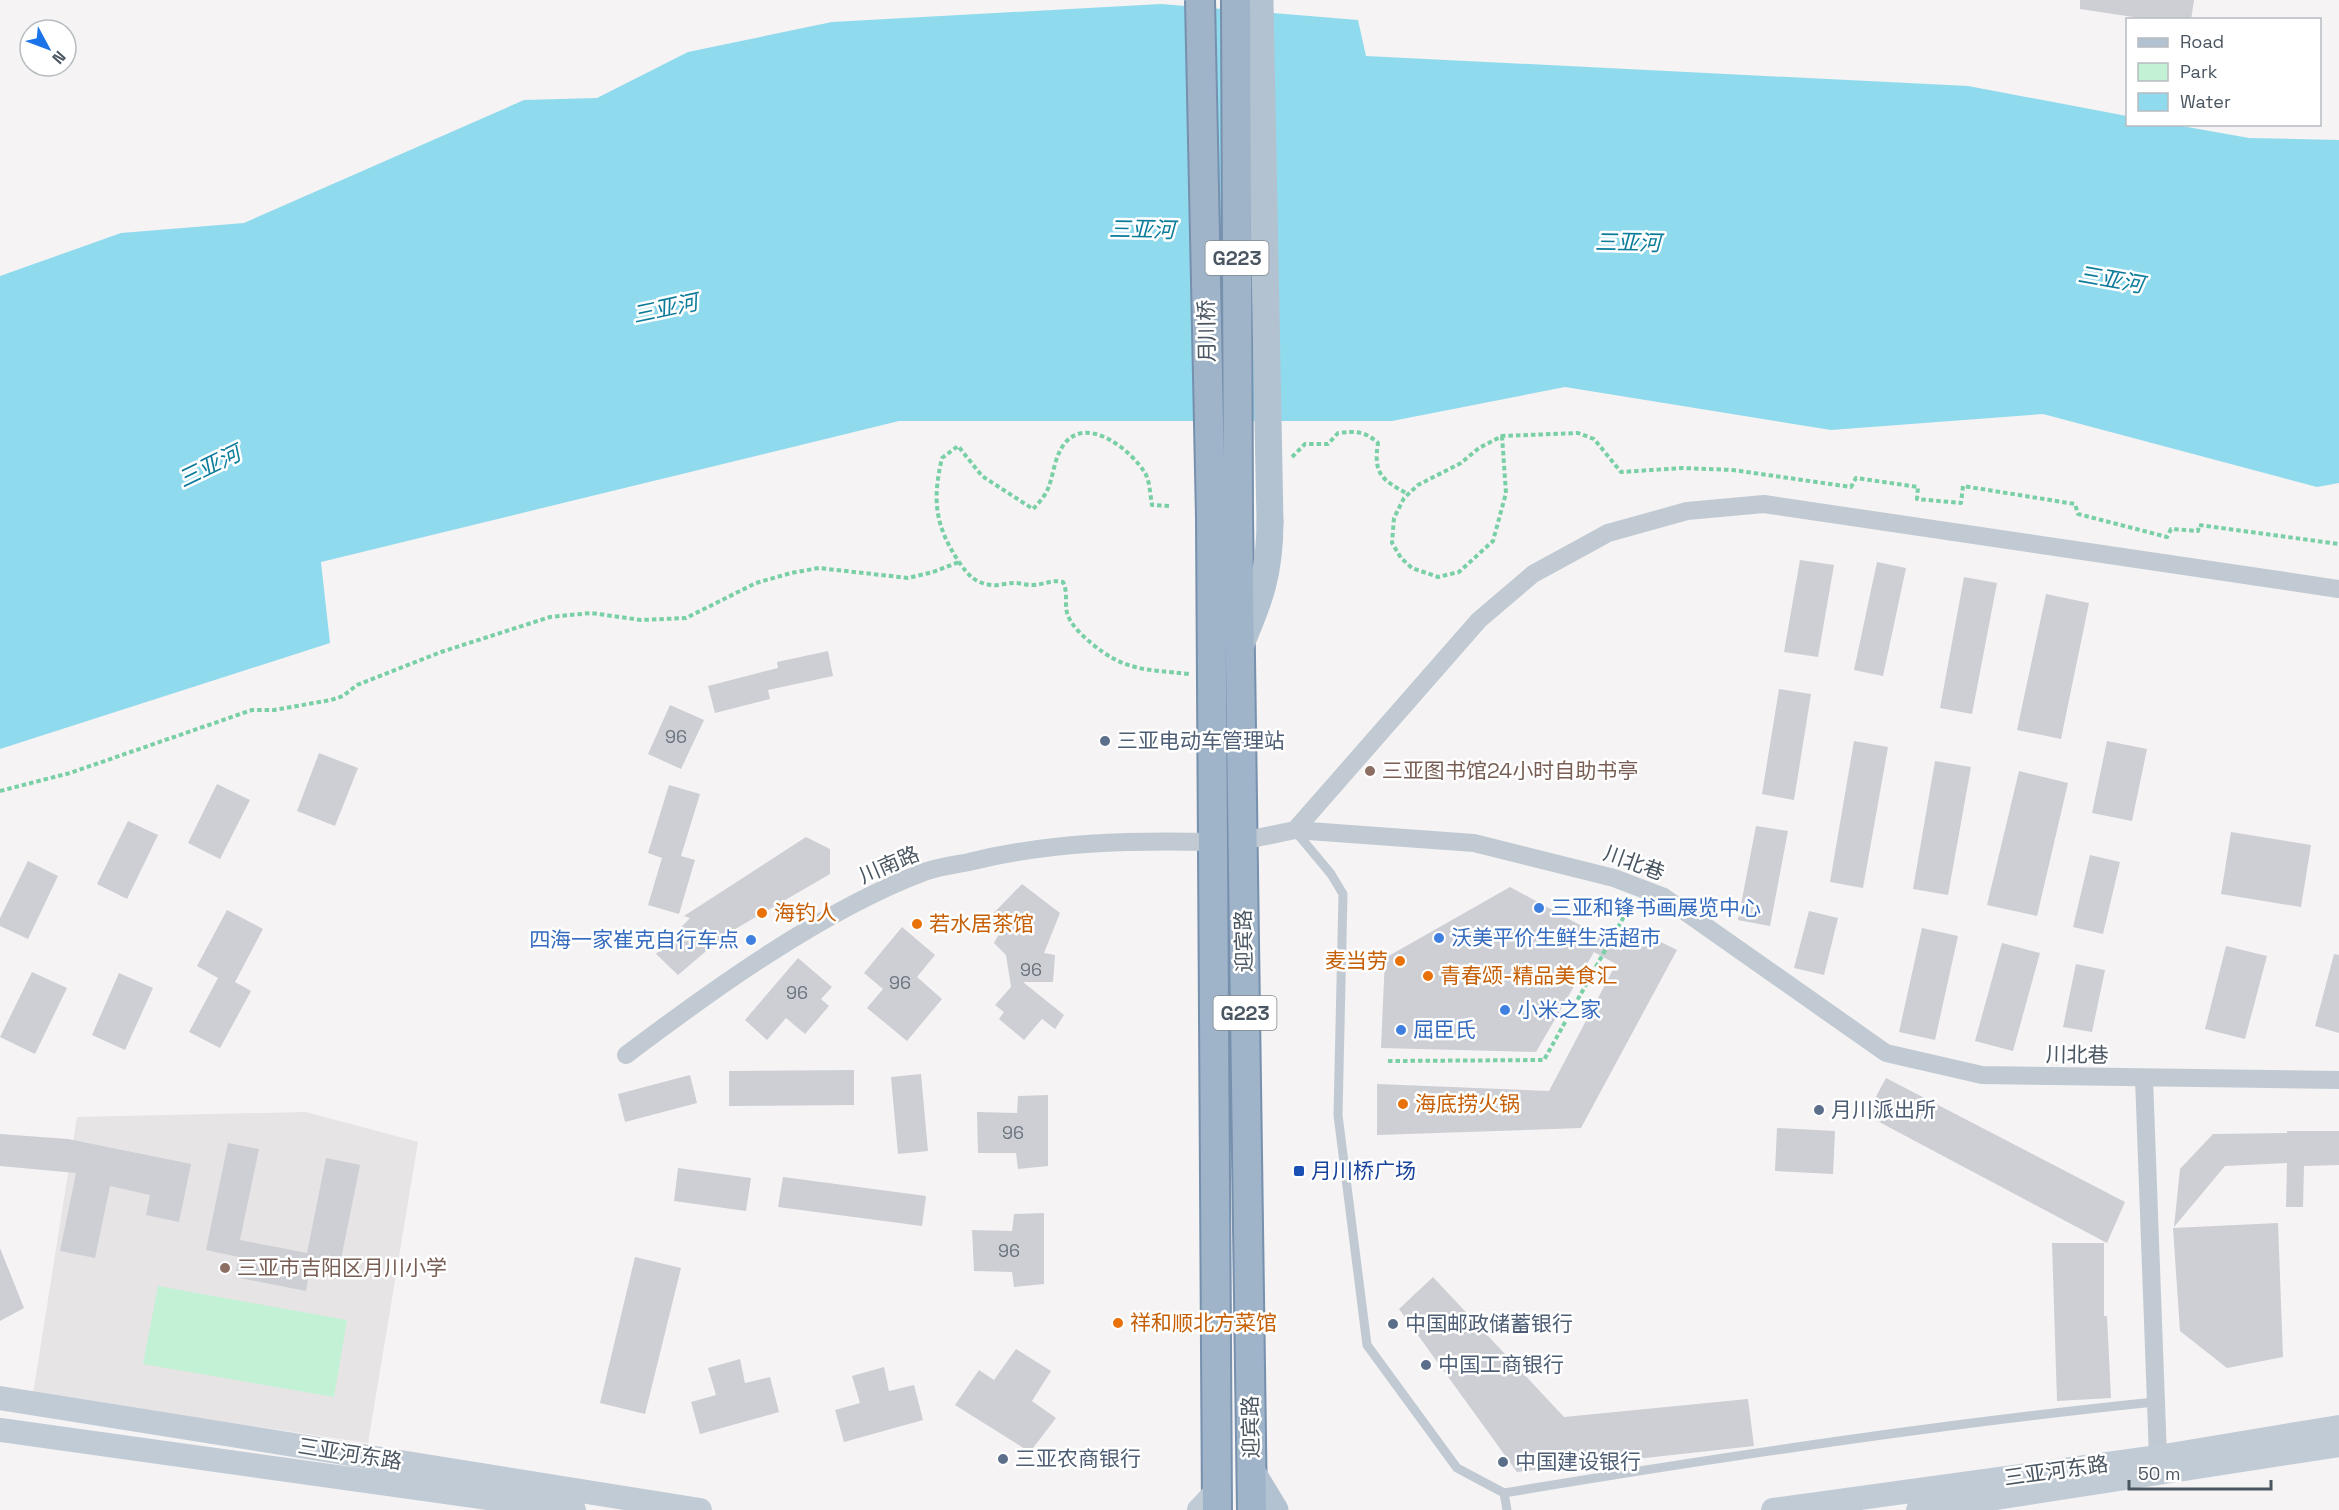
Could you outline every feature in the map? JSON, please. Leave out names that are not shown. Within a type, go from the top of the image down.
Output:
[{"type":"highway","name":"月川桥","points":[[1200,0],[1224,517]]},
{"type":"highway","name":"月川桥","points":[[1224,517],[1236,0]]},
{"type":"highway","name":"迎宾路","points":[[1224,517],[1240,646],[1252,1510]]},
{"type":"highway","name":"迎宾路","points":[[1211,1504],[1213,842],[1211,676],[1224,517]]},
{"type":"main road","points":[[1240,646],[1265,582],[1270,558],[1260,0]]},
{"type":"main road","name":"三亚河东路","points":[[0,1398],[700,1510]]},
{"type":"main road","name":"三亚河东路","points":[[1773,1510],[2157,1457],[2339,1427]]},
{"type":"main road","name":"三亚河东路","points":[[0,1430],[498,1504],[574,1510]]},
{"type":"main road","name":"三亚河东路","points":[[1918,1510],[2339,1445]]},
{"type":"main road","points":[[1252,1472],[1275,1510]]},
{"type":"street","points":[[1294,830],[1479,620],[1533,574],[1608,533],[1687,511],[1764,504],[2339,589]]},
{"type":"street","name":"川北巷","points":[[1242,841],[1294,830],[1474,843],[1563,864],[1640,888],[1664,897],[1886,1053],[1982,1075],[2339,1080]]},
{"type":"street","name":"川南路","points":[[626,1055],[752,967],[845,909],[926,872],[1016,850],[1124,840],[1213,842]]},
{"type":"street","points":[[2144,1078],[2157,1457]]},
{"type":"lane","points":[[1294,830],[1331,874],[1343,894],[1338,1115],[1367,1345],[1457,1468],[1504,1493],[1731,1457],[2043,1413],[2156,1402]]},
{"type":"lane","points":[[1504,1493],[1507,1510]]},
{"type":"path","points":[[1289,459],[1305,444],[1328,444],[1338,433],[1356,431],[1369,434],[1378,443],[1375,462],[1384,481],[1408,494]]},
{"type":"path","points":[[1502,436],[1506,493],[1493,542],[1459,572],[1438,577],[1425,574],[1401,558],[1392,543],[1394,518],[1408,494],[1418,484],[1461,463],[1479,448],[1502,436],[1578,433],[1594,439],[1621,472],[1682,468],[1732,470],[1851,488],[1856,478],[1918,487],[1917,499],[1961,503],[1963,486],[2075,504],[2078,514],[2166,537],[2170,529],[2198,531],[2199,525],[2339,544]]},
{"type":"path","points":[[1169,506],[1152,504],[1146,475],[1133,455],[1098,435],[1080,434],[1066,441],[1058,453],[1048,490],[1033,509],[982,476],[958,446],[942,458],[936,484],[936,504],[942,534],[966,573],[977,582],[993,585],[1014,582],[1034,585],[1055,580],[1064,582],[1067,590],[1069,619],[1083,635],[1113,661],[1132,667],[1211,676]]},
{"type":"path","points":[[0,791],[70,773],[252,710],[274,710],[331,700],[343,696],[357,685],[441,652],[550,617],[591,613],[641,620],[686,618],[756,583],[791,573],[819,568],[908,578],[959,562]]},
{"type":"path","points":[[1388,1061],[1544,1060],[1640,888]]},
{"type":"shaded area","name":"三亚市吉阳区月川小学","points":[[306,1112],[418,1142],[368,1443],[33,1394],[77,1117]]},
{"type":"green space","points":[[158,1286],[347,1320],[334,1397],[143,1364]]},
{"type":"water","name":"三亚河","points":[[1161,4],[1358,20],[1366,56],[1968,86],[2126,116],[2126,126],[2182,126],[2249,138],[2339,140],[2339,483],[2317,487],[2043,414],[1831,430],[1565,387],[1392,421],[899,421],[321,562],[330,643],[0,749],[0,276],[121,233],[244,223],[524,100],[597,98],[688,52],[832,22]]},
{"type":"building","points":[[2080,0],[2194,0],[2191,18],[2140,18],[2080,9]]},
{"type":"building","points":[[1800,560],[1834,565],[1818,657],[1784,652]]},
{"type":"building","points":[[1877,562],[1906,568],[1883,676],[1854,670]]},
{"type":"building","points":[[1964,577],[1997,583],[1972,714],[1940,708]]},
{"type":"building","points":[[2046,594],[2089,603],[2061,739],[2017,730]]},
{"type":"building","points":[[828,651],[833,676],[768,690],[770,699],[715,713],[708,686],[778,668],[777,662]]},
{"type":"building","points":[[1779,689],[1811,694],[1794,800],[1762,794]]},
{"type":"building","points":[[670,705],[704,720],[681,769],[648,754]]},
{"type":"building","points":[[1854,741],[1888,747],[1863,888],[1830,882]]},
{"type":"building","points":[[2107,741],[2147,749],[2132,821],[2092,813]]},
{"type":"building","points":[[319,753],[358,768],[335,826],[297,811]]},
{"type":"building","points":[[1935,761],[1971,767],[1948,895],[1913,889]]},
{"type":"building","points":[[2019,771],[2068,783],[2037,916],[1987,905]]},
{"type":"building","points":[[217,784],[250,800],[220,859],[188,843]]},
{"type":"building","points":[[669,785],[700,794],[681,856],[695,860],[679,914],[648,905],[662,858],[648,853]]},
{"type":"building","points":[[128,821],[158,835],[127,899],[97,884]]},
{"type":"building","points":[[1756,826],[1788,831],[1770,926],[1738,920]]},
{"type":"building","points":[[2231,832],[2311,845],[2301,907],[2221,894]]},
{"type":"building","points":[[806,837],[830,849],[830,874],[725,935],[678,975],[656,954],[690,918],[684,916]]},
{"type":"building","points":[[2090,855],[2120,862],[2103,934],[2073,927]]},
{"type":"building","points":[[28,861],[58,876],[28,939],[0,926],[0,918]]},
{"type":"building","points":[[1022,884],[1060,913],[1044,953],[1055,955],[1053,982],[1023,982],[1064,1015],[1055,1029],[1042,1019],[1024,1040],[999,1019],[1004,1012],[995,1005],[1011,987],[1006,955],[994,943],[999,934],[987,920]]},
{"type":"building","points":[[1510,887],[1624,949],[1634,929],[1677,950],[1581,1128],[1377,1135],[1377,1084],[1549,1091],[1616,964],[1594,952],[1536,1052],[1381,1048],[1385,958]]},
{"type":"building","points":[[227,910],[263,929],[235,982],[251,991],[220,1048],[189,1032],[218,978],[197,966]]},
{"type":"building","points":[[1809,911],[1838,918],[1824,975],[1794,968]]},
{"type":"building","points":[[902,927],[935,955],[917,977],[942,999],[907,1041],[867,1008],[883,989],[864,973]]},
{"type":"building","points":[[1922,928],[1958,936],[1935,1040],[1899,1032]]},
{"type":"building","points":[[2002,943],[2040,953],[2013,1051],[1975,1041]]},
{"type":"building","points":[[2226,946],[2267,956],[2245,1039],[2205,1029]]},
{"type":"building","points":[[2334,954],[2339,955],[2339,1033],[2315,1026]]},
{"type":"building","points":[[798,958],[832,987],[821,999],[829,1006],[805,1034],[786,1018],[767,1040],[745,1020]]},
{"type":"building","points":[[2076,964],[2105,970],[2092,1032],[2063,1027]]},
{"type":"building","points":[[32,972],[67,988],[35,1054],[0,1037]]},
{"type":"building","points":[[119,973],[153,988],[125,1050],[92,1035]]},
{"type":"building","points":[[854,1070],[854,1105],[729,1106],[729,1071]]},
{"type":"building","points":[[921,1074],[928,1151],[898,1154],[891,1077]]},
{"type":"building","points":[[690,1075],[697,1103],[625,1122],[618,1094]]},
{"type":"building","points":[[1886,1078],[2125,1202],[2107,1243],[1866,1115]]},
{"type":"building","points":[[1048,1095],[1048,1166],[1018,1169],[1016,1153],[978,1153],[977,1112],[1017,1113],[1018,1096]]},
{"type":"building","points":[[1777,1128],[1835,1131],[1833,1174],[1775,1171]]},
{"type":"building","points":[[2287,1131],[2339,1131],[2339,1165],[2304,1166],[2303,1207],[2286,1207],[2287,1163],[2225,1166],[2174,1227],[2180,1169],[2213,1134],[2287,1133]]},
{"type":"building","points":[[0,1134],[68,1139],[191,1164],[179,1222],[146,1215],[150,1195],[110,1186],[95,1258],[60,1251],[76,1173],[0,1166]]},
{"type":"building","points":[[228,1143],[259,1149],[240,1240],[307,1253],[326,1158],[360,1165],[338,1274],[310,1268],[306,1291],[235,1277],[239,1257],[206,1250]]},
{"type":"building","points":[[678,1168],[751,1178],[746,1211],[674,1201]]},
{"type":"building","points":[[783,1177],[926,1196],[922,1226],[778,1207]]},
{"type":"building","points":[[1044,1213],[1044,1284],[1014,1287],[1012,1272],[974,1271],[972,1230],[1012,1231],[1014,1214]]},
{"type":"building","points":[[2278,1223],[2283,1357],[2227,1368],[2180,1331],[2173,1228]]},
{"type":"building","points":[[2052,1243],[2104,1243],[2104,1316],[2107,1316],[2111,1398],[2057,1401]]},
{"type":"building","points":[[0,1248],[24,1308],[0,1321]]},
{"type":"building","points":[[635,1257],[681,1268],[645,1414],[600,1403]]},
{"type":"building","points":[[1433,1277],[1564,1417],[1748,1399],[1754,1446],[1517,1472],[1399,1309]]},
{"type":"building","points":[[1016,1349],[1051,1371],[1032,1401],[1056,1418],[1030,1452],[955,1405],[979,1370],[994,1380]]},
{"type":"building","points":[[740,1359],[745,1383],[770,1377],[779,1412],[700,1434],[691,1402],[716,1395],[708,1368]]},
{"type":"building","points":[[884,1367],[889,1391],[914,1385],[923,1420],[844,1442],[835,1410],[860,1403],[852,1376]]},
{"type":"place","name":"三亚电动车管理站","points":[[1105,741]]},
{"type":"place","name":"三亚图书馆24小时自助书亭","points":[[1370,771]]},
{"type":"place","name":"三亚和锋书画展览中心","points":[[1539,908]]},
{"type":"place","name":"海钓人","points":[[762,913]]},
{"type":"place","name":"若水居茶馆","points":[[917,924]]},
{"type":"place","name":"沃美平价生鲜生活超市","points":[[1439,938]]},
{"type":"place","name":"四海一家崔克自行车点","points":[[751,940]]},
{"type":"place","name":"麦当劳","points":[[1400,961]]},
{"type":"place","name":"青春颂-精品美食汇","points":[[1428,976]]},
{"type":"place","name":"小米之家","points":[[1505,1010]]},
{"type":"place","name":"屈臣氏","points":[[1401,1030]]},
{"type":"place","name":"海底捞火锅","points":[[1403,1104]]},
{"type":"place","name":"月川派出所","points":[[1819,1110]]},
{"type":"place","name":"月川桥广场","points":[[1299,1171]]},
{"type":"place","name":"三亚市吉阳区月川小学","points":[[225,1268]]},
{"type":"place","name":"祥和顺北方菜馆","points":[[1118,1323]]},
{"type":"place","name":"中国邮政储蓄银行","points":[[1393,1324]]},
{"type":"place","name":"中国工商银行","points":[[1426,1365]]},
{"type":"place","name":"三亚农商银行","points":[[1003,1459]]},
{"type":"place","name":"中国建设银行","points":[[1503,1462]]}]
